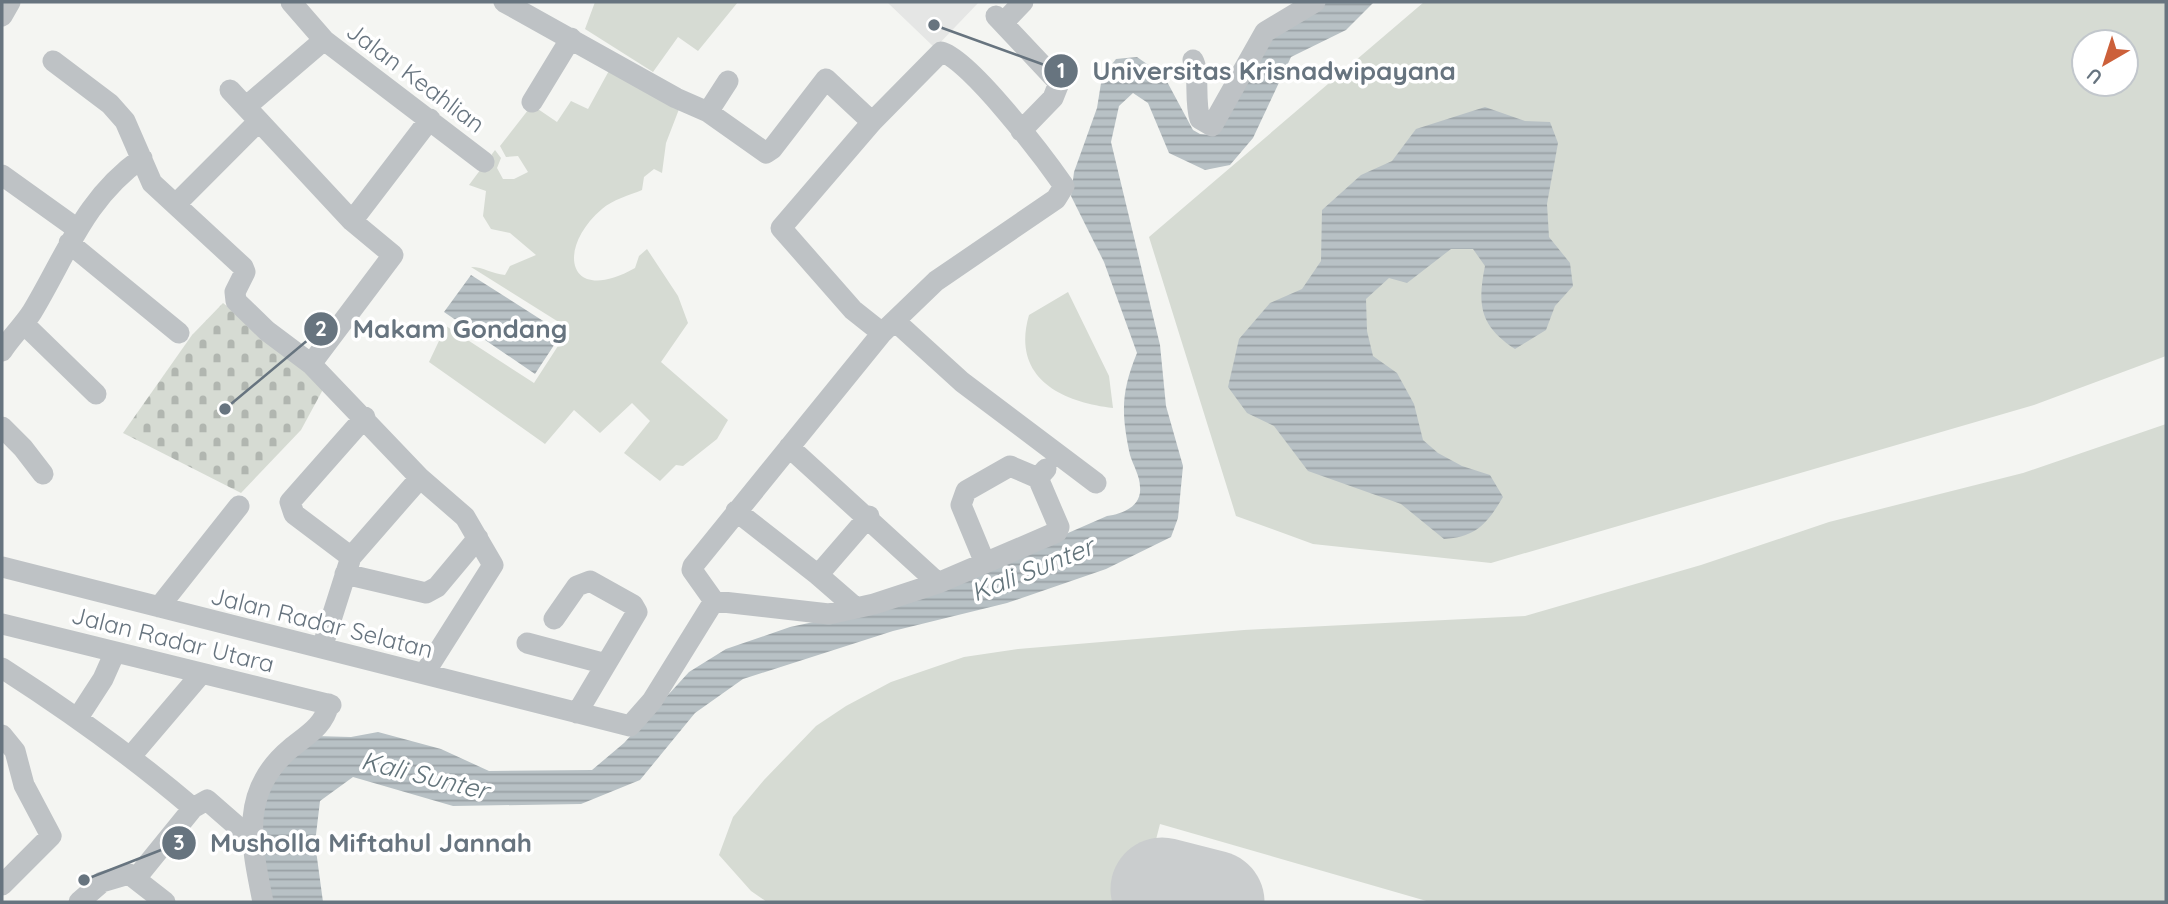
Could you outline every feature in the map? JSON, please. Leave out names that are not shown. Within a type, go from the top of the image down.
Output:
[{"type":"street","points":[[2,16],[10,2]]},
{"type":"street","name":"Jalan Keahlian","points":[[290,2],[324,40],[484,162]]},
{"type":"street","points":[[504,2],[676,98],[708,112],[766,153],[772,149],[826,79],[872,122]]},
{"type":"street","points":[[1021,131],[1053,98],[1059,83],[1000,20],[1023,2]]},
{"type":"street","points":[[1193,60],[1196,67],[1197,110],[1200,119],[1212,126],[1265,32],[1315,2]]},
{"type":"street","points":[[532,102],[571,38]]},
{"type":"street","points":[[176,204],[253,113],[324,40]]},
{"type":"street","points":[[985,563],[961,505],[962,497],[966,491],[1010,467],[1038,478],[1059,527],[1057,532],[985,563],[938,583],[856,608],[818,614],[714,601],[692,568],[736,511],[889,328],[936,281],[1056,199],[1063,190],[1064,186],[1053,170],[958,59],[941,52],[872,122],[781,228],[853,310],[889,328],[1096,483]]},
{"type":"street","points":[[54,61],[110,104],[125,121],[152,183],[245,269],[235,292],[236,301],[267,331],[312,364],[421,478],[464,517],[478,538],[491,560],[492,570],[424,674]]},
{"type":"street","points":[[708,112],[728,80]]},
{"type":"street","points":[[230,90],[352,221],[393,256],[312,364]]},
{"type":"street","points":[[352,221],[430,119]]},
{"type":"street","points":[[2,351],[24,324],[72,236],[106,188],[142,158]]},
{"type":"street","points":[[2,175],[179,333]]},
{"type":"street","points":[[24,324],[96,394]]},
{"type":"street","points":[[365,417],[289,502],[293,514],[348,566],[426,593],[437,587],[478,538]]},
{"type":"street","points":[[2,428],[23,448],[43,474]]},
{"type":"street","points":[[789,447],[869,516],[938,583]]},
{"type":"street","points":[[1038,478],[1058,453]]},
{"type":"street","points":[[322,648],[348,566],[421,478]]},
{"type":"street","points":[[159,607],[239,506]]},
{"type":"street","points":[[736,511],[856,608]]},
{"type":"street","points":[[818,575],[869,516]]},
{"type":"street","name":"Jalan Radar Selatan","points":[[2,567],[630,726],[652,701],[714,601]]},
{"type":"street","points":[[554,619],[583,582],[599,584],[633,605],[637,612],[636,619],[577,713]]},
{"type":"street","name":"Jalan Radar Utara","points":[[2,624],[330,705],[322,722],[279,758],[263,777],[253,807],[254,841]]},
{"type":"street","points":[[527,643],[606,664]]},
{"type":"street","points":[[79,716],[103,679],[115,652]]},
{"type":"street","points":[[2,668],[79,716],[132,755],[193,808]]},
{"type":"street","points":[[132,755],[201,674]]},
{"type":"street","points":[[2,735],[15,751],[24,785],[51,836],[2,885]]},
{"type":"street","points":[[137,877],[193,808],[207,800],[254,841],[263,902]]},
{"type":"street","points":[[79,902],[102,882],[130,874],[165,902]]},
{"type":"shaded area","points":[[887,2],[979,2],[935,48]]},
{"type":"green space","points":[[595,2],[738,2],[698,51],[678,37],[653,72],[585,29]]},
{"type":"green space","points":[[1424,2],[2166,2],[2166,356],[2034,405],[1491,563],[1313,544],[1236,516],[1149,237]]},
{"type":"green space","points":[[611,67],[681,104],[666,143],[662,173],[654,169],[644,177],[642,190],[606,206],[587,225],[578,240],[574,255],[576,268],[583,277],[595,280],[612,278],[635,268],[639,256],[647,249],[678,296],[688,323],[661,362],[728,420],[717,439],[683,466],[676,465],[660,481],[624,453],[650,421],[632,403],[600,433],[574,410],[545,444],[429,362],[446,326],[534,383],[567,332],[565,326],[471,267],[505,275],[510,266],[536,255],[510,233],[491,229],[483,216],[486,191],[469,185],[495,150],[501,158],[497,168],[503,179],[514,179],[528,172],[518,156],[506,157],[500,146],[532,105],[557,122],[571,101],[588,109]]},
{"type":"green space","points":[[1068,292],[1109,376],[1113,408],[1075,400],[1058,392],[1044,382],[1027,355],[1025,337],[1029,315]]},
{"type":"green space","points":[[223,303],[327,382],[301,430],[241,493],[123,433],[192,335]]},
{"type":"green space","points":[[2166,424],[2166,902],[1430,902],[1160,824],[1140,902],[767,902],[751,891],[719,855],[733,817],[816,726],[891,682],[964,657],[1018,649],[1244,630],[1525,616],[1701,565],[1829,522],[2023,473]]},
{"type":"water","name":"Kali Sunter","points":[[1326,2],[1374,2],[1346,30],[1291,57],[1253,138],[1230,165],[1205,170],[1169,153],[1148,103],[1133,93],[1119,106],[1111,142],[1160,345],[1166,406],[1183,466],[1178,518],[1171,537],[1106,569],[1007,603],[893,631],[743,679],[695,713],[640,780],[581,804],[453,806],[353,777],[320,801],[315,843],[323,902],[266,902],[256,841],[275,766],[315,736],[351,737],[378,732],[441,749],[489,771],[592,770],[624,743],[689,672],[726,649],[790,627],[875,609],[967,577],[1135,504],[1140,487],[1127,440],[1124,403],[1128,379],[1137,353],[1104,262],[1071,196],[1074,172],[1097,108],[1102,77],[1116,59],[1137,57],[1164,76],[1193,130],[1200,134],[1214,135],[1259,41],[1306,18]]},
{"type":"water","points":[[1485,107],[1525,121],[1550,122],[1558,143],[1547,204],[1549,237],[1570,263],[1573,286],[1555,306],[1546,330],[1515,349],[1494,332],[1484,314],[1481,292],[1485,266],[1473,249],[1451,249],[1407,283],[1389,278],[1366,299],[1367,331],[1373,356],[1397,373],[1414,404],[1423,440],[1438,453],[1462,466],[1490,475],[1503,497],[1486,522],[1473,532],[1444,539],[1401,504],[1308,471],[1274,426],[1247,413],[1228,387],[1239,339],[1270,303],[1302,289],[1321,261],[1322,210],[1361,175],[1392,161],[1416,129]]},
{"type":"water","points":[[471,275],[562,333],[535,374],[444,312]]},
{"type":"runway","points":[[1162,889],[1213,902]]},
{"type":"place","name":"Universitas Krisnadwipayana","points":[[934,25]]},
{"type":"place","name":"Makam Gondang","points":[[225,409]]},
{"type":"place","name":"Musholla Miftahul Jannah","points":[[84,880]]}]
